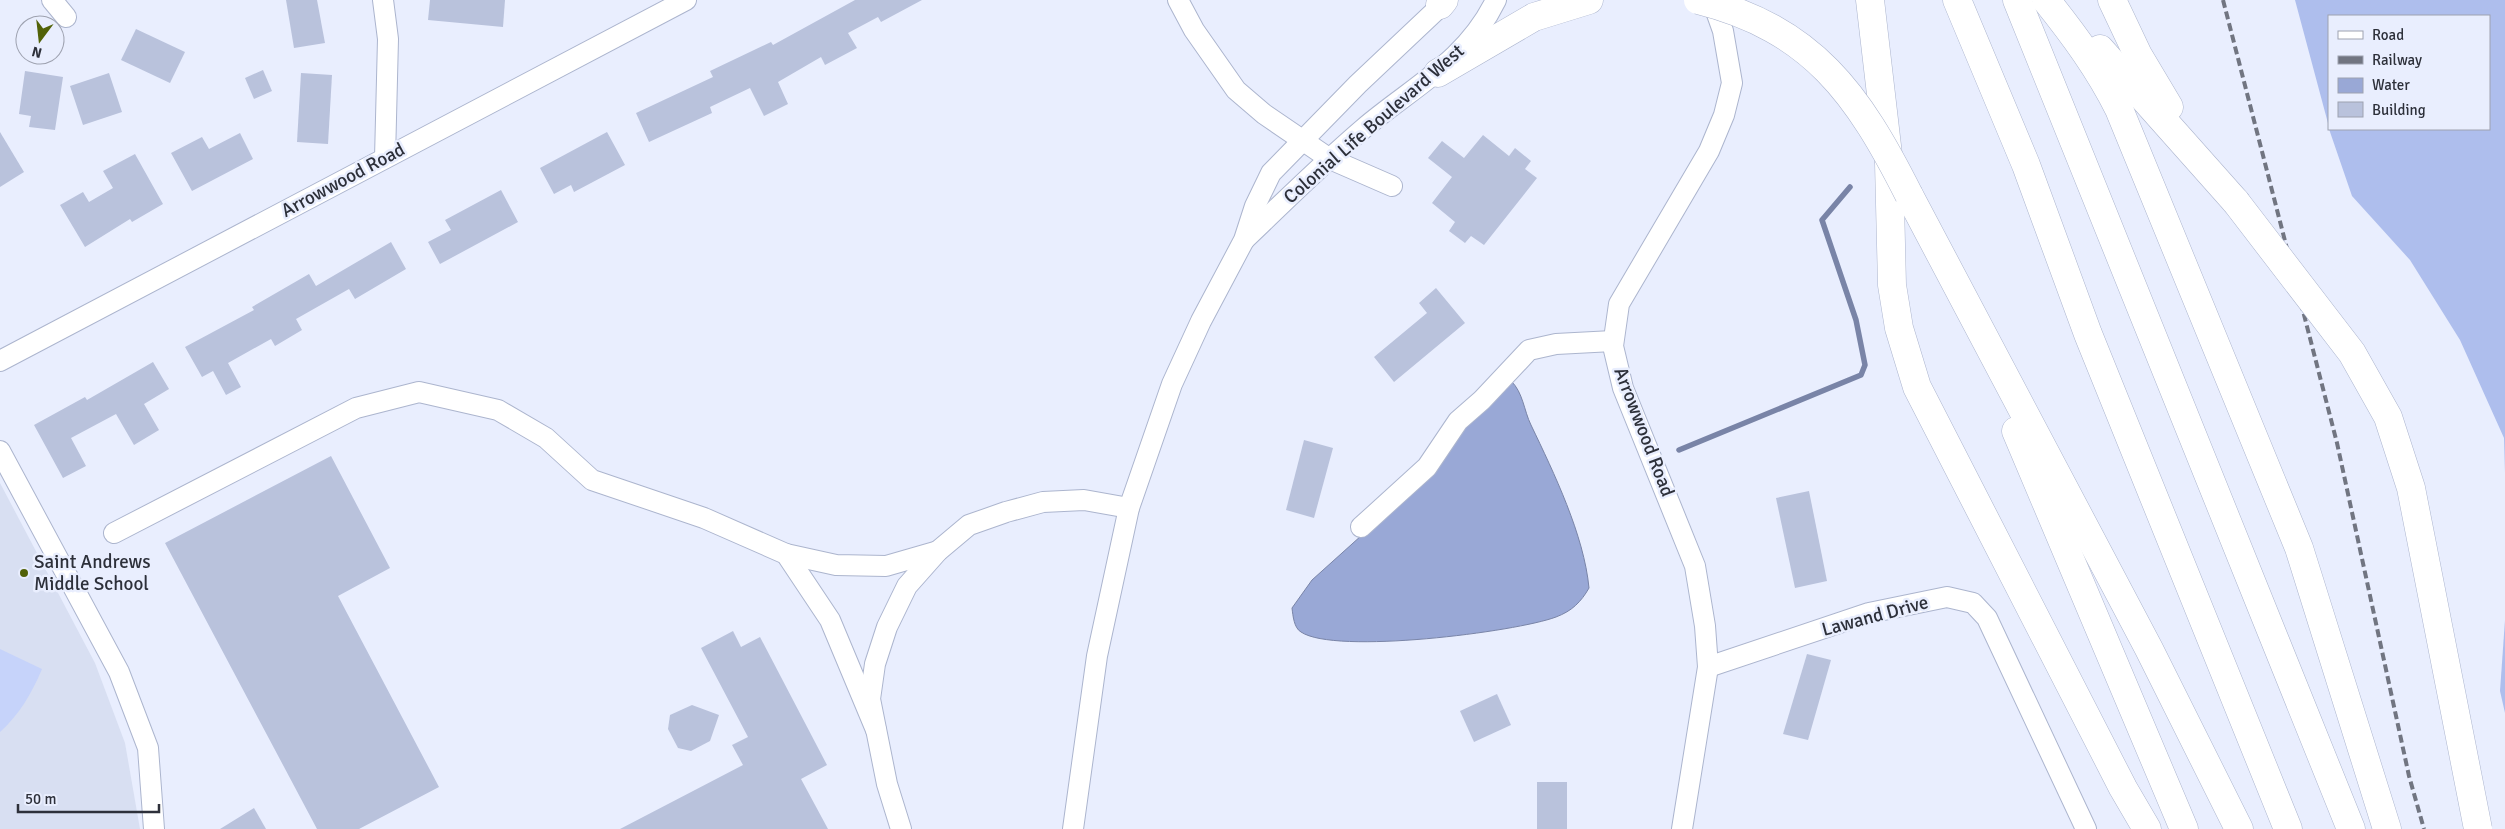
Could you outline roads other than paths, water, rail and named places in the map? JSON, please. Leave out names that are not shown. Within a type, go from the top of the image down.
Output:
[{"type":"highway","points":[[1438,73],[1534,17],[1589,0]]},
{"type":"highway","points":[[1698,0],[1724,7],[1752,18],[1784,35],[1814,56],[1861,109],[1882,141],[2149,649],[2239,829]]},
{"type":"highway","points":[[1870,0],[1888,163],[1892,285],[1899,328],[1917,387],[2123,788],[2147,829]]},
{"type":"highway","points":[[1957,0],[2026,165],[2088,334],[2182,572],[2288,829]]},
{"type":"highway","points":[[2017,0],[2351,829]]},
{"type":"highway","points":[[2046,0],[2083,46],[2106,83],[2119,109],[2255,438],[2299,548],[2387,829]]},
{"type":"highway","points":[[2051,0],[2084,31],[2172,123],[2236,202],[2352,353],[2388,417],[2411,488],[2478,829]]},
{"type":"highway","points":[[2112,0],[2172,123]]},
{"type":"highway","points":[[1940,253],[2184,829]]},
{"type":"street","points":[[52,0],[66,17]]},
{"type":"street","points":[[383,0],[388,39],[385,158]]},
{"type":"street","name":"Arrowwood Road","points":[[0,361],[385,158],[666,5],[686,0]]},
{"type":"street","points":[[1178,0],[1194,30],[1236,90],[1264,114],[1330,158],[1392,186]]},
{"type":"street","name":"Colonial Life Boulevard West","points":[[1244,240],[1330,158],[1398,100],[1438,73],[1474,35],[1496,0]]},
{"type":"street","name":"Arrowwood Road","points":[[1682,829],[1708,667],[1705,626],[1695,566],[1623,388],[1613,341],[1618,304],[1709,151],[1724,115],[1732,83],[1723,31],[1712,0]]},
{"type":"street","name":"Colonial Life Boulevard West","points":[[1073,829],[1097,656],[1129,508],[1172,384],[1200,321],[1244,240],[1255,206],[1270,173],[1302,139],[1444,2]]},
{"type":"street","points":[[1360,527],[1427,467],[1458,421],[1482,400],[1529,350],[1556,344],[1613,341]]},
{"type":"street","points":[[114,533],[356,408],[419,392],[498,410],[546,438],[592,480],[704,518],[786,554],[836,565],[886,566],[938,551]]},
{"type":"street","points":[[0,451],[119,672],[148,748],[154,829]]},
{"type":"street","points":[[901,829],[887,784],[870,699],[875,664],[887,627],[908,586],[938,551],[969,525],[1043,502],[1084,500],[1129,508]]},
{"type":"street","points":[[786,554],[830,620],[876,730]]},
{"type":"street","name":"Lawand Drive","points":[[1708,667],[1869,613],[1947,598],[1973,603],[1987,618],[2086,829]]},
{"type":"water","points":[[1511,381],[1521,396],[1529,420],[1575,526],[1589,588],[1583,598],[1562,615],[1535,623],[1426,639],[1350,641],[1320,639],[1301,632],[1294,622],[1292,608],[1312,580],[1372,526],[1503,384]]},
{"type":"waterway","points":[[1679,450],[1861,375],[1865,365],[1856,320],[1822,220],[1850,187]]},
{"type":"railway","points":[[2223,0],[2337,443],[2409,776],[2424,829]]},
{"type":"place","name":"Saint Andrews Middle School","points":[[24,573]]}]
